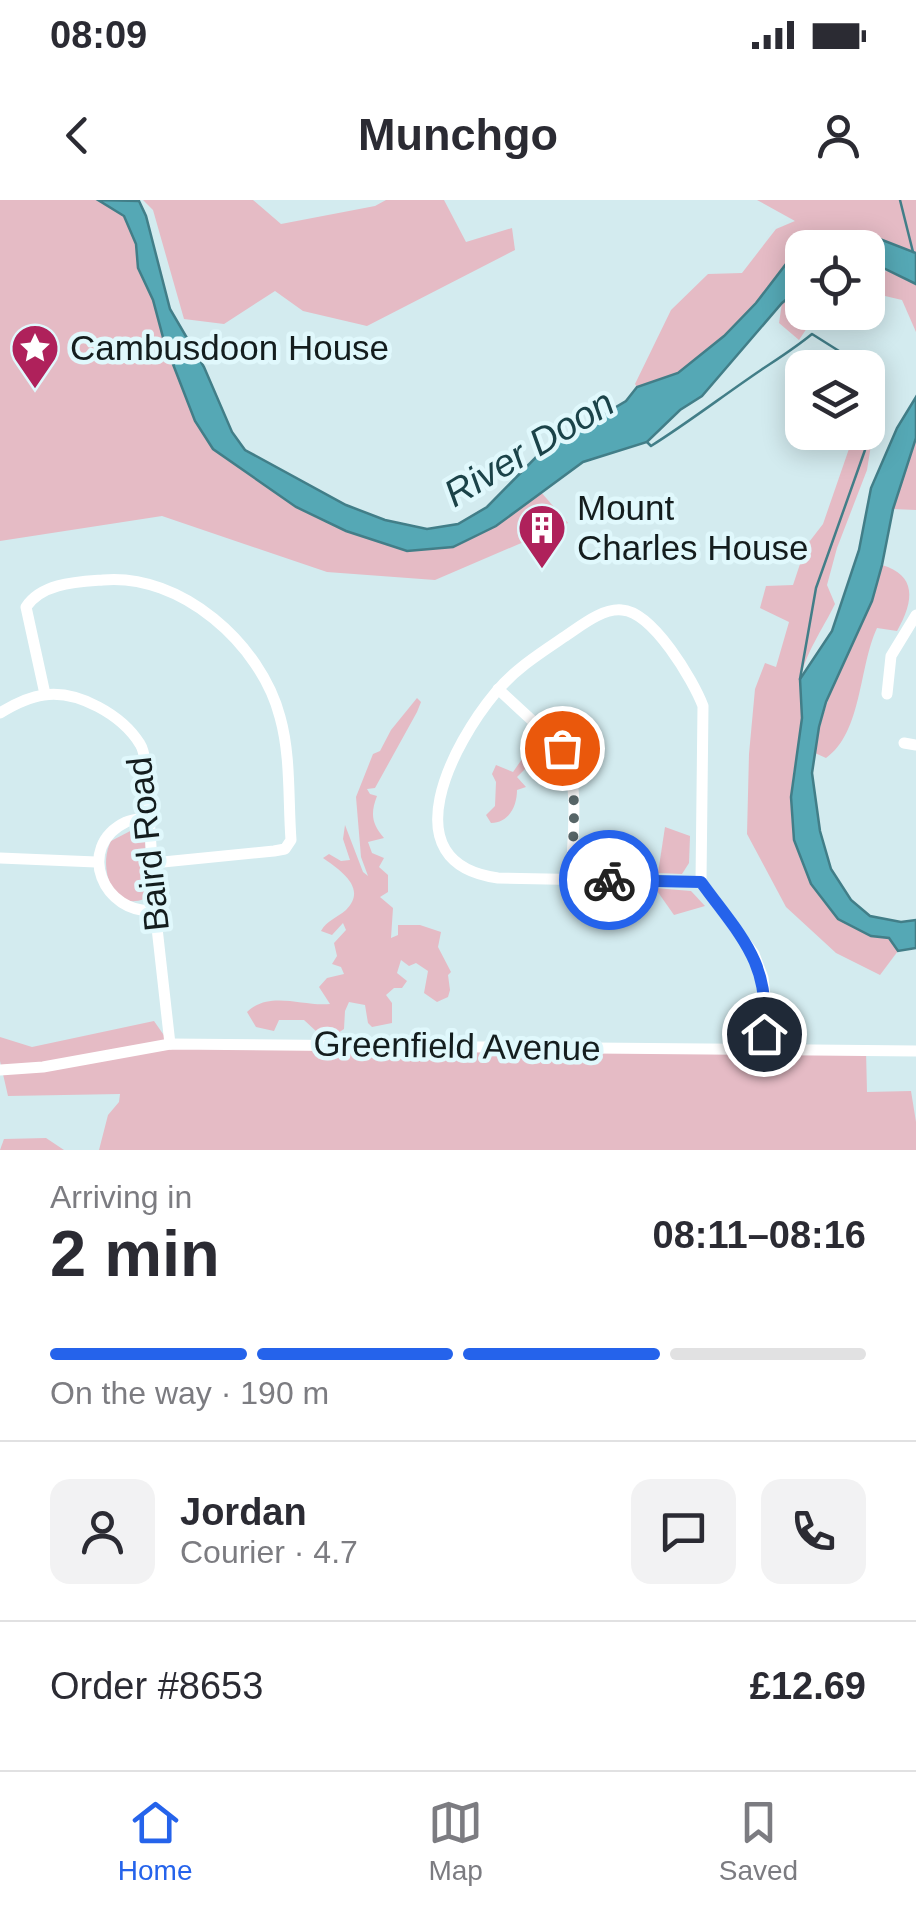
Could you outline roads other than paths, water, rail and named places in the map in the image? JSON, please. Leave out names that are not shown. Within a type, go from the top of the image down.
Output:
[{"type":"street","points":[[0,713],[44,694],[26,607],[44,589],[118,578],[190,602],[213,618],[254,663],[279,711],[286,738],[291,840],[285,848],[274,851],[153,863]]},
{"type":"street","points":[[701,882],[477,875],[463,868],[444,847],[438,826],[440,798],[452,757],[469,728],[498,689],[538,655],[608,612],[623,610],[650,624],[696,686],[703,706],[701,882],[754,954],[763,978],[766,1004],[762,1049]]},
{"type":"street","points":[[887,694],[891,656],[916,615]]},
{"type":"street","points":[[498,689],[568,757],[572,785],[571,879]]},
{"type":"street","name":"Baird Road","points":[[44,694],[71,695],[95,705],[141,745],[170,1044]]},
{"type":"street","points":[[150,817],[130,820],[116,828],[106,839],[96,862],[104,886],[116,898],[132,909],[156,910]]},
{"type":"street","points":[[0,858],[96,862]]},
{"type":"street","name":"Greenfield Avenue","points":[[0,1072],[170,1044],[916,1051]]},
{"type":"water","name":"River Doon","points":[[98,200],[139,201],[170,309],[204,367],[232,432],[245,450],[346,505],[385,520],[427,529],[458,524],[487,507],[542,451],[626,401],[637,387],[678,373],[724,336],[785,265],[785,301],[702,396],[680,410],[647,442],[583,462],[496,526],[453,547],[407,551],[346,531],[296,507],[213,449],[195,421],[164,341],[124,216]]},
{"type":"water","points":[[885,241],[916,253],[916,284],[885,269]]},
{"type":"water","points":[[916,397],[916,438],[893,509],[882,565],[872,601],[826,702],[812,773],[820,831],[831,869],[851,900],[870,916],[901,922],[916,920],[916,948],[898,951],[889,938],[871,936],[838,919],[811,884],[794,840],[791,797],[802,718],[800,679],[832,631],[859,550],[871,488],[897,428]]},
{"type":"waterway","points":[[900,200],[913,252]]},
{"type":"waterway","points":[[790,350],[812,334],[837,350]]},
{"type":"waterway","points":[[647,442],[651,446],[785,354]]},
{"type":"waterway","points":[[800,679],[816,588],[865,450]]},
{"type":"place","name":"Cambusdoon House","points":[[35,390]]},
{"type":"place","name":"Mount Charles House","points":[[542,570]]}]
